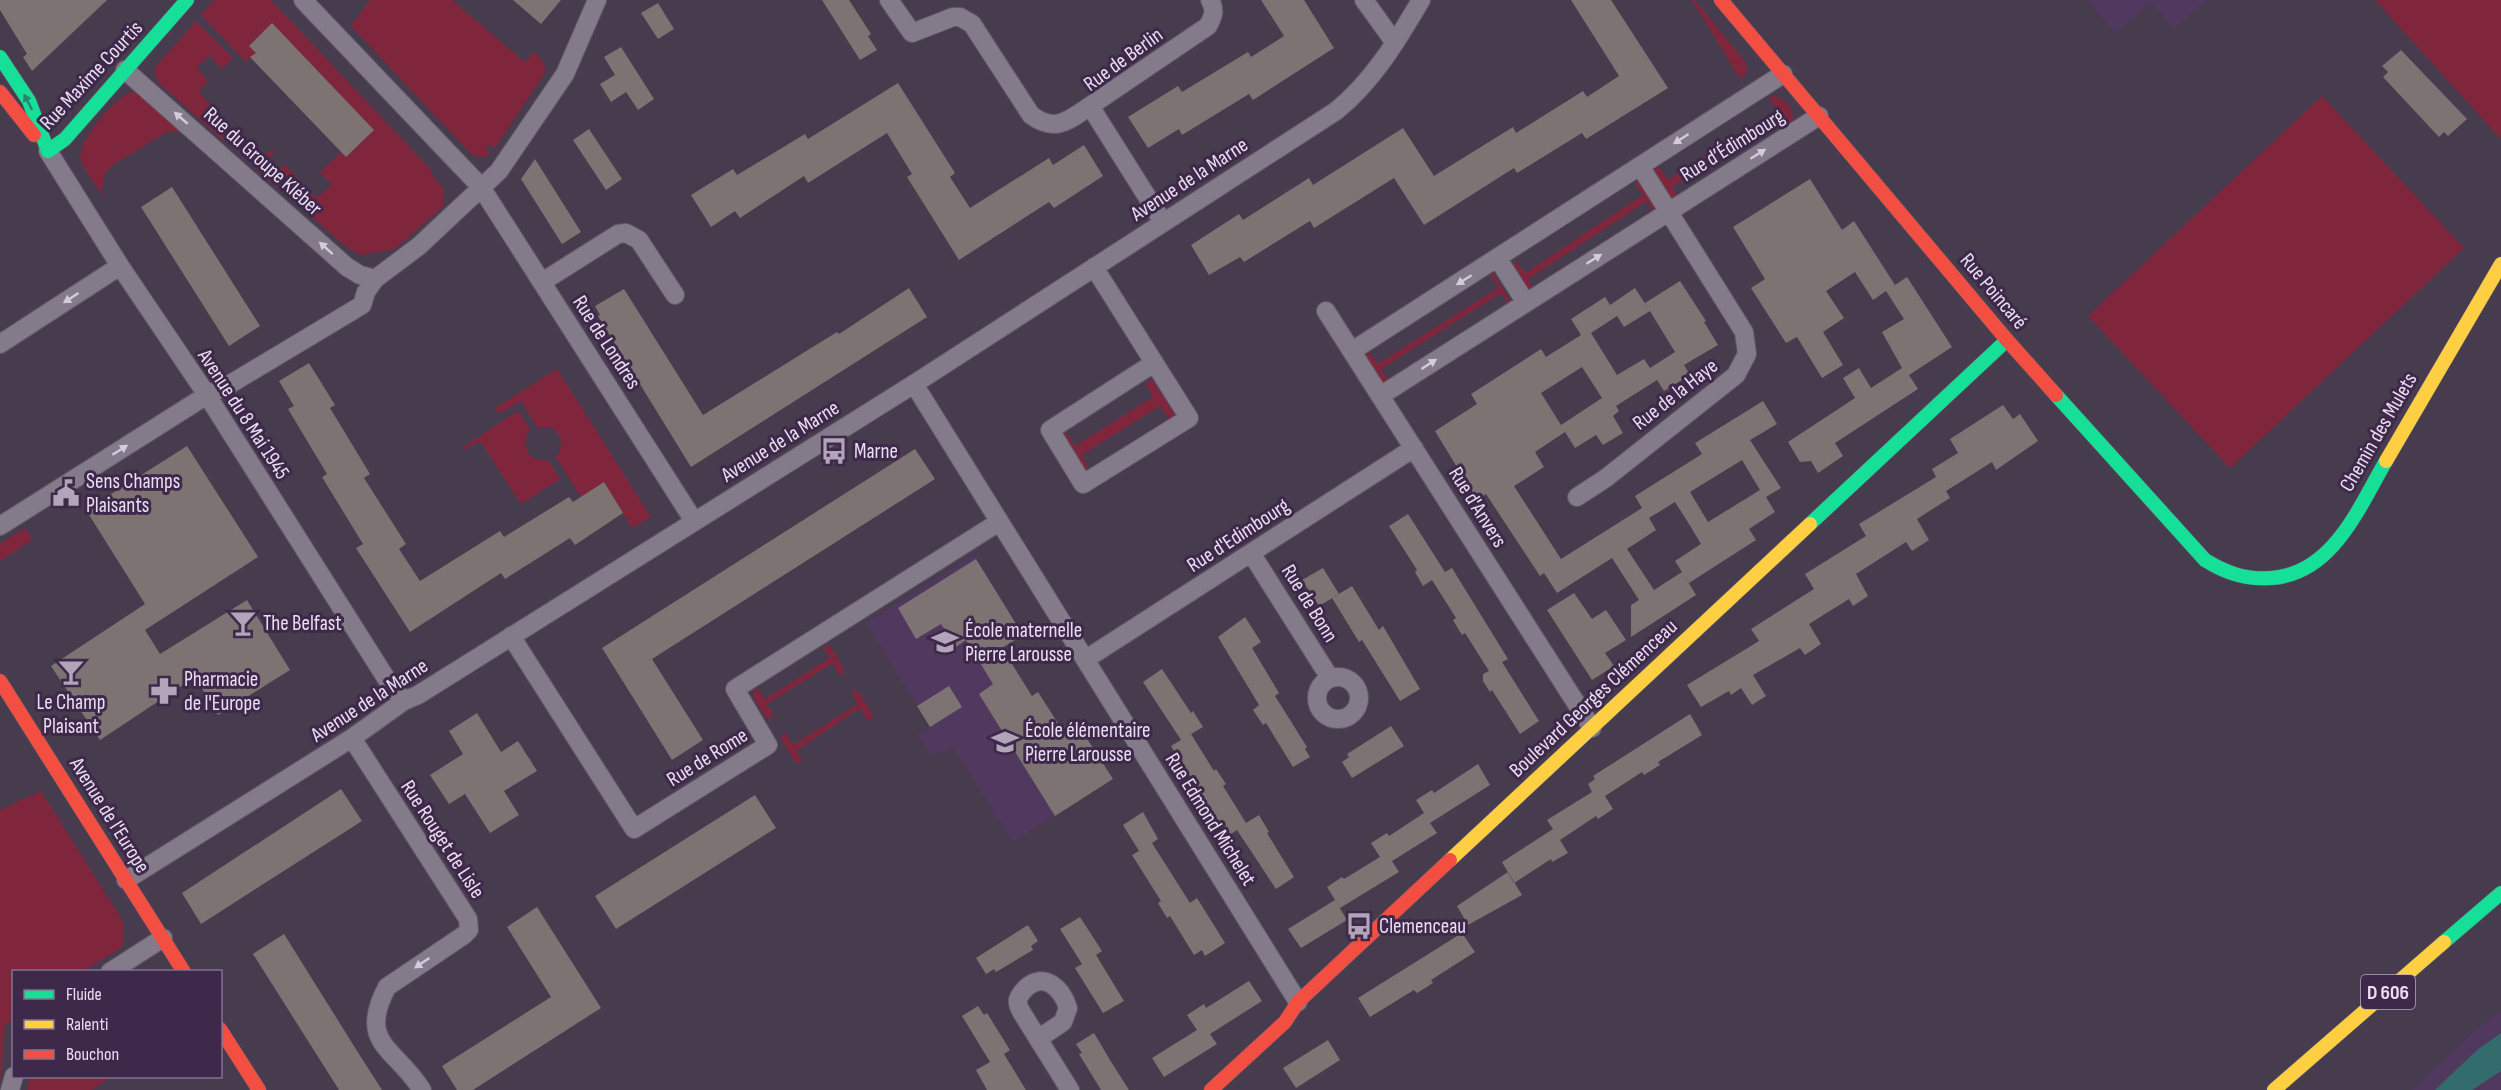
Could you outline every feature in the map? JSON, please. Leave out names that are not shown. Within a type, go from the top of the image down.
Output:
[{"type":"street","name":"Rue Maxime Courtis","points":[[48,151],[65,139],[187,0]]},
{"type":"street","name":"Rue de Londres","points":[[303,0],[481,187],[694,521]]},
{"type":"street","points":[[0,526],[207,395],[228,386],[362,305],[366,292],[375,279],[419,246],[499,171],[565,74],[597,0]]},
{"type":"street","points":[[889,0],[912,33],[953,17],[960,17],[972,24],[1032,115],[1043,124],[1055,125],[1090,106]]},
{"type":"street","name":"Rue de Berlin","points":[[1163,222],[1090,106],[1208,26],[1213,17],[1214,5],[1210,0]]},
{"type":"street","points":[[1364,0],[1395,43]]},
{"type":"street","name":"Avenue de la Marne","points":[[126,879],[352,738],[404,700],[418,695],[915,384],[1336,111],[1359,91],[1395,43],[1421,0]]},
{"type":"street","name":"Rue Poincaré","points":[[1720,0],[2007,340],[2205,561],[2234,577],[2257,580]]},
{"type":"street","points":[[0,57],[29,101],[48,151]]},
{"type":"street","name":"Rue du Groupe Kléber","points":[[125,70],[347,267],[360,275],[375,279]]},
{"type":"street","name":"Rue d’Édimbourg","points":[[1352,351],[1783,74]]},
{"type":"street","points":[[0,92],[48,151]]},
{"type":"street","name":"Rue d’Édimbourg","points":[[1380,396],[1819,116]]},
{"type":"street","name":"Avenue du 8 Mai 1945","points":[[48,151],[120,266],[207,395],[391,686],[404,700]]},
{"type":"street","name":"Rue d’Édimbourg","points":[[1640,166],[1670,211]]},
{"type":"street","name":"Rue de la Haye","points":[[1577,497],[1606,478],[1737,375],[1747,354],[1744,332],[1670,211]]},
{"type":"street","points":[[542,282],[618,234],[626,233],[639,240],[675,295]]},
{"type":"street","points":[[1498,259],[1526,303]]},
{"type":"street","name":"Chemin des Mulets","points":[[2257,580],[2276,578],[2294,572],[2315,562],[2334,545],[2365,497],[2501,264]]},
{"type":"street","points":[[0,344],[120,266]]},
{"type":"street","points":[[1094,267],[1154,363],[1188,418],[1083,484],[1050,430],[1154,363]]},
{"type":"street","name":"Rue d'Anvers","points":[[1326,311],[1592,728]]},
{"type":"street","name":"Boulevard Georges Clémenceau","points":[[1211,1090],[1285,1022],[1298,1002],[2007,340]]},
{"type":"street","name":"Rue Edmond Michelet","points":[[915,384],[1298,1002]]},
{"type":"street","name":"Rue d'Edimbourg","points":[[1086,660],[1414,448]]},
{"type":"street","name":"Rue de Rome","points":[[511,636],[634,829],[768,745],[735,688],[999,522]]},
{"type":"street","name":"Rue de Bonn","points":[[1251,553],[1330,678]]},
{"type":"street","name":"Avenue de l'Europe","points":[[0,681],[183,970]]},
{"type":"street","name":"Rue Rouget de Lisle","points":[[352,738],[468,920],[469,930],[387,987],[380,1000],[375,1023],[377,1035],[386,1049],[411,1074],[422,1090]]},
{"type":"street","name":"D 606","points":[[2274,1090],[2501,893]]},
{"type":"street","points":[[113,970],[162,938]]},
{"type":"street","points":[[222,1032],[259,1090]]},
{"type":"street","points":[[1038,1039],[1070,1090]]},
{"type":"shaded area","points":[[214,0],[271,0],[433,172],[431,174],[443,188],[444,206],[395,249],[362,255],[348,248],[256,169],[260,165],[258,163],[272,149],[274,152],[263,164],[275,174],[285,165],[317,198],[332,185],[320,172],[341,152],[346,157],[374,130],[272,24],[249,45],[256,53],[246,62],[201,15]]},
{"type":"shaded area","points":[[370,0],[455,0],[454,2],[525,62],[534,52],[541,59],[545,66],[545,73],[495,148],[490,144],[486,149],[491,154],[479,158],[471,154],[351,26]]},
{"type":"shaded area","points":[[1692,0],[1695,0],[1746,63],[1747,72],[1740,79]]},
{"type":"shaded area","points":[[2088,0],[2207,0],[2173,29],[2152,2],[2115,33]]},
{"type":"shaded area","points":[[2375,0],[2501,0],[2501,139]]},
{"type":"shaded area","points":[[196,21],[233,58],[222,69],[209,55],[197,68],[208,81],[199,92],[230,128],[224,133],[225,142],[159,83],[154,73],[157,65]]},
{"type":"shaded area","points":[[131,92],[136,92],[187,132],[167,132],[114,164],[106,171],[102,187],[103,197],[83,166],[81,153],[90,132],[107,111]]},
{"type":"shaded area","points":[[1772,96],[1785,101],[1790,108],[1793,122],[1788,128],[1781,118],[1672,187],[1678,197],[1672,200],[1654,172],[1655,169],[1658,166],[1668,180],[1777,110],[1769,98]]},
{"type":"shaded area","points":[[2322,96],[2464,248],[2230,468],[2088,316]]},
{"type":"shaded area","points":[[1639,180],[1657,207],[1656,209],[1653,211],[1647,201],[1528,279],[1534,289],[1527,291],[1512,264],[1516,261],[1525,273],[1643,195],[1635,183]]},
{"type":"shaded area","points":[[1493,273],[1511,302],[1508,304],[1501,293],[1381,369],[1389,382],[1383,384],[1365,355],[1369,352],[1378,364],[1498,288],[1490,275]]},
{"type":"shaded area","points":[[557,369],[651,517],[632,528],[604,482],[581,497],[556,457],[561,442],[552,427],[537,427],[521,401],[499,414],[495,408]]},
{"type":"shaded area","points":[[1153,381],[1174,413],[1173,417],[1169,419],[1160,406],[1082,455],[1090,470],[1084,471],[1064,439],[1064,435],[1067,433],[1075,446],[1153,397],[1145,383]]},
{"type":"shaded area","points":[[518,411],[530,429],[526,438],[529,454],[536,460],[548,460],[560,479],[521,504],[480,441],[464,450],[462,448]]},
{"type":"shaded area","points":[[25,528],[32,540],[0,561],[0,544]]},
{"type":"shaded area","points":[[974,555],[1023,635],[1002,649],[1055,732],[1075,720],[1113,779],[1013,842],[953,748],[930,755],[917,735],[930,727],[866,623]]},
{"type":"shaded area","points":[[827,645],[831,647],[844,669],[843,674],[840,676],[833,663],[767,704],[774,716],[765,717],[753,696],[753,690],[757,688],[765,699],[830,658],[823,647]]},
{"type":"shaded area","points":[[858,691],[873,715],[872,719],[868,721],[860,708],[796,751],[803,762],[796,763],[781,739],[781,735],[785,733],[793,745],[858,704],[851,692]]},
{"type":"shaded area","points":[[41,791],[124,923],[124,938],[121,948],[85,970],[12,970],[12,1020],[5,1026],[0,1084],[0,810]]},
{"type":"shaded area","points":[[2501,1011],[2501,1090],[2412,1090],[2474,1031]]},
{"type":"shaded area","points":[[2501,1033],[2501,1071],[2472,1090],[2435,1090],[2477,1050]]},
{"type":"shaded area","points":[[30,1078],[110,1078],[92,1090],[27,1090]]},
{"type":"building","points":[[0,0],[107,0],[32,71],[23,57],[27,54],[0,10]]},
{"type":"building","points":[[513,0],[561,0],[541,24]]},
{"type":"building","points":[[822,0],[849,0],[871,34],[868,36],[877,50],[860,60]]},
{"type":"building","points":[[1261,0],[1304,0],[1334,48],[1253,100],[1249,94],[1182,135],[1179,129],[1148,148],[1128,117],[1178,86],[1182,92],[1248,52],[1251,57],[1284,36]]},
{"type":"building","points":[[1571,0],[1611,0],[1668,88],[1586,139],[1582,133],[1517,173],[1514,168],[1424,225],[1394,178],[1314,228],[1310,221],[1244,262],[1240,257],[1209,275],[1191,245],[1239,214],[1243,220],[1309,178],[1313,185],[1403,128],[1434,176],[1513,127],[1516,133],[1583,91],[1587,97],[1619,76]]},
{"type":"building","points":[[658,3],[674,29],[658,39],[641,13]]},
{"type":"building","points":[[272,23],[374,130],[346,157],[250,57],[256,53],[249,46]]},
{"type":"building","points":[[621,47],[654,99],[638,110],[626,92],[611,102],[600,84],[615,75],[604,57]]},
{"type":"building","points":[[2401,50],[2467,119],[2448,136],[2444,132],[2439,137],[2383,77],[2388,72],[2382,66]]},
{"type":"building","points":[[898,83],[955,173],[950,177],[970,208],[1049,158],[1053,165],[1084,145],[1103,176],[1054,208],[1049,202],[959,260],[907,177],[912,174],[887,133],[808,183],[804,176],[740,218],[735,211],[711,227],[691,195],[733,169],[737,175],[805,134],[808,139]]},
{"type":"building","points":[[589,129],[622,179],[606,190],[573,140]]},
{"type":"building","points":[[535,159],[581,232],[562,244],[521,179]]},
{"type":"building","points":[[1810,179],[1842,230],[1854,221],[1895,285],[1907,277],[1952,347],[1909,375],[1918,389],[1835,443],[1843,456],[1818,473],[1811,461],[1800,462],[1788,442],[1855,398],[1843,378],[1859,368],[1871,388],[1902,368],[1882,332],[1904,319],[1886,291],[1873,300],[1855,272],[1826,291],[1844,318],[1823,332],[1843,365],[1822,378],[1797,337],[1786,343],[1751,288],[1765,279],[1733,227]]},
{"type":"building","points":[[172,187],[260,326],[229,346],[141,207]]},
{"type":"building","points":[[1680,281],[1706,321],[1704,322],[1718,345],[1684,365],[1690,375],[1664,391],[1657,380],[1616,406],[1619,411],[1613,416],[1623,433],[1603,445],[1596,435],[1575,448],[1565,432],[1535,452],[1544,467],[1514,486],[1561,559],[1642,508],[1635,496],[1702,454],[1695,443],[1763,401],[1777,424],[1750,440],[1781,488],[1766,497],[1775,512],[1749,529],[1756,540],[1689,583],[1682,572],[1696,595],[1631,637],[1631,605],[1639,600],[1612,558],[1557,593],[1544,573],[1540,576],[1486,494],[1477,500],[1435,431],[1477,404],[1471,394],[1541,349],[1546,357],[1581,335],[1571,319],[1605,297],[1610,305],[1635,288],[1648,308],[1645,303]],"holes":[[[1650,311],[1675,352],[1650,368],[1644,359],[1617,375],[1591,333],[1617,316],[1624,327]],[[1582,367],[1602,398],[1561,425],[1541,393]],[[1742,460],[1760,490],[1708,522],[1690,492]],[[1675,502],[1701,544],[1675,561],[1682,572],[1654,590],[1627,549],[1656,530],[1649,518]]]},
{"type":"building","points":[[909,288],[927,317],[691,467],[598,316],[600,315],[595,306],[624,289],[703,415],[837,332],[839,334]]},
{"type":"building","points":[[309,363],[335,405],[330,408],[370,474],[364,478],[406,544],[399,549],[420,581],[500,531],[504,537],[569,497],[573,502],[604,482],[623,513],[575,545],[570,538],[505,579],[501,573],[410,632],[356,548],[363,544],[322,477],[327,474],[288,409],[294,406],[279,381]]},
{"type":"building","points":[[2003,405],[2013,419],[2020,414],[2038,441],[1996,470],[1992,462],[1946,491],[1950,498],[1917,519],[1929,540],[1912,551],[1906,542],[1856,574],[1868,596],[1853,606],[1849,599],[1809,624],[1821,644],[1805,655],[1800,648],[1753,675],[1766,696],[1752,705],[1741,688],[1731,695],[1729,691],[1701,707],[1687,685],[1759,641],[1751,629],[1814,589],[1805,574],[1866,536],[1859,524],[1936,477],[1932,469],[1958,453],[1950,439]]},
{"type":"building","points":[[187,446],[258,557],[145,630],[160,654],[247,600],[290,670],[218,715],[195,677],[100,740],[51,666],[145,604],[86,510]]},
{"type":"building","points":[[915,449],[935,479],[652,659],[703,740],[672,760],[602,648]]},
{"type":"building","points":[[1408,514],[1445,572],[1452,568],[1508,659],[1502,662],[1539,721],[1520,734],[1492,690],[1490,692],[1483,681],[1483,674],[1489,671],[1465,633],[1462,635],[1457,627],[1453,620],[1456,618],[1432,580],[1423,586],[1415,572],[1417,570],[1389,526]]},
{"type":"building","points":[[976,559],[1023,635],[1002,648],[1032,696],[1038,692],[1061,728],[1075,720],[1113,779],[1055,816],[979,694],[993,684],[966,640],[956,647],[941,624],[916,639],[898,608]]},
{"type":"building","points":[[1323,568],[1339,594],[1319,606],[1302,580]]},
{"type":"building","points":[[1352,586],[1379,630],[1383,626],[1420,689],[1400,701],[1362,640],[1359,642],[1332,598]]},
{"type":"building","points":[[1574,593],[1592,619],[1606,610],[1626,640],[1605,653],[1614,666],[1592,680],[1547,610]]},
{"type":"building","points":[[1245,617],[1261,642],[1252,648],[1279,693],[1275,696],[1307,747],[1305,749],[1310,757],[1293,767],[1266,723],[1263,725],[1253,710],[1259,705],[1218,637]]},
{"type":"building","points":[[1162,669],[1203,727],[1181,740],[1143,682]]},
{"type":"building","points":[[949,686],[962,707],[930,727],[917,706]]},
{"type":"building","points":[[477,713],[501,752],[518,741],[537,771],[504,791],[519,815],[490,833],[465,794],[449,804],[430,775],[463,754],[449,731]]},
{"type":"building","points":[[1690,714],[1702,735],[1658,762],[1660,765],[1644,775],[1642,772],[1605,796],[1613,809],[1598,819],[1596,816],[1560,840],[1568,853],[1552,862],[1551,859],[1514,883],[1502,862],[1553,829],[1547,820],[1592,792],[1588,784],[1595,779],[1593,776]]},
{"type":"building","points":[[1391,726],[1404,746],[1352,778],[1342,762],[1349,757],[1347,754]]},
{"type":"building","points":[[1191,734],[1214,771],[1216,769],[1226,784],[1223,786],[1246,823],[1259,815],[1269,832],[1267,833],[1294,877],[1276,889],[1237,830],[1228,836],[1171,746]]},
{"type":"building","points":[[1478,764],[1490,785],[1430,823],[1437,833],[1392,861],[1399,872],[1340,908],[1327,887],[1380,857],[1371,843],[1387,833],[1389,836],[1424,813],[1416,800],[1432,790],[1434,793]]},
{"type":"building","points":[[341,789],[362,821],[201,924],[182,893]]},
{"type":"building","points":[[755,795],[776,828],[616,929],[595,896]]},
{"type":"building","points":[[1143,812],[1158,839],[1152,843],[1190,903],[1197,898],[1225,943],[1205,956],[1202,950],[1194,955],[1170,916],[1167,918],[1158,903],[1161,901],[1132,855],[1139,851],[1123,825]]},
{"type":"building","points":[[1508,872],[1522,895],[1468,925],[1457,906]]},
{"type":"building","points":[[1335,900],[1347,920],[1301,948],[1288,929]]},
{"type":"building","points":[[537,907],[601,1008],[473,1090],[457,1090],[442,1066],[551,997],[507,927]]},
{"type":"building","points":[[1080,917],[1102,951],[1096,955],[1124,1001],[1103,1013],[1075,968],[1082,964],[1060,929]]},
{"type":"building","points":[[1028,925],[1038,941],[1031,946],[1033,950],[996,972],[994,969],[986,974],[976,958]]},
{"type":"building","points":[[1462,933],[1475,952],[1431,980],[1433,983],[1417,993],[1414,990],[1370,1017],[1358,998]]},
{"type":"building","points":[[284,934],[382,1090],[339,1090],[253,954]]},
{"type":"building","points":[[1249,981],[1262,1001],[1210,1034],[1217,1044],[1164,1077],[1152,1058],[1197,1030],[1187,1015],[1204,1004],[1206,1008]]},
{"type":"building","points":[[978,1006],[984,1015],[987,1013],[1010,1050],[1004,1054],[1026,1090],[987,1090],[976,1070],[990,1062],[962,1016]]},
{"type":"building","points":[[1094,1033],[1129,1090],[1101,1090],[1079,1054],[1082,1053],[1076,1044]]},
{"type":"building","points":[[1328,1040],[1340,1060],[1296,1088],[1283,1068]]},
{"type":"traffic: fast","points":[[48,151],[65,139],[187,0]]},
{"type":"traffic: fast","points":[[0,57],[29,101],[48,151]]},
{"type":"traffic: fast","points":[[1810,524],[2007,340]]},
{"type":"traffic: fast","points":[[2056,395],[2205,560],[2221,569],[2245,577],[2271,578],[2293,574],[2328,551],[2354,517],[2386,461]]},
{"type":"traffic: fast","points":[[2444,942],[2501,893]]},
{"type":"traffic: slow","points":[[2386,461],[2501,264]]},
{"type":"traffic: slow","points":[[1450,860],[1810,524]]},
{"type":"traffic: slow","points":[[2274,1090],[2444,942]]},
{"type":"traffic: jam","points":[[1721,0],[2056,395]]},
{"type":"traffic: jam","points":[[0,92],[34,135]]},
{"type":"traffic: jam","points":[[0,681],[183,970]]},
{"type":"traffic: jam","points":[[1211,1090],[1285,1022],[1298,1002],[1450,860]]},
{"type":"traffic: jam","points":[[222,1032],[259,1090]]},
{"type":"place","name":"Marne","points":[[834,451]]},
{"type":"place","name":"Sens Champs Plaisants","points":[[66,493]]},
{"type":"place","name":"The Belfast","points":[[243,623]]},
{"type":"place","name":"École maternelle Pierre Larousse","points":[[945,642]]},
{"type":"place","name":"Le Champ Plaisant","points":[[71,672]]},
{"type":"place","name":"Pharmacie de l'Europe","points":[[164,691]]},
{"type":"place","name":"École élémentaire Pierre Larousse","points":[[1005,742]]},
{"type":"place","name":"Clemenceau","points":[[1359,926]]}]
